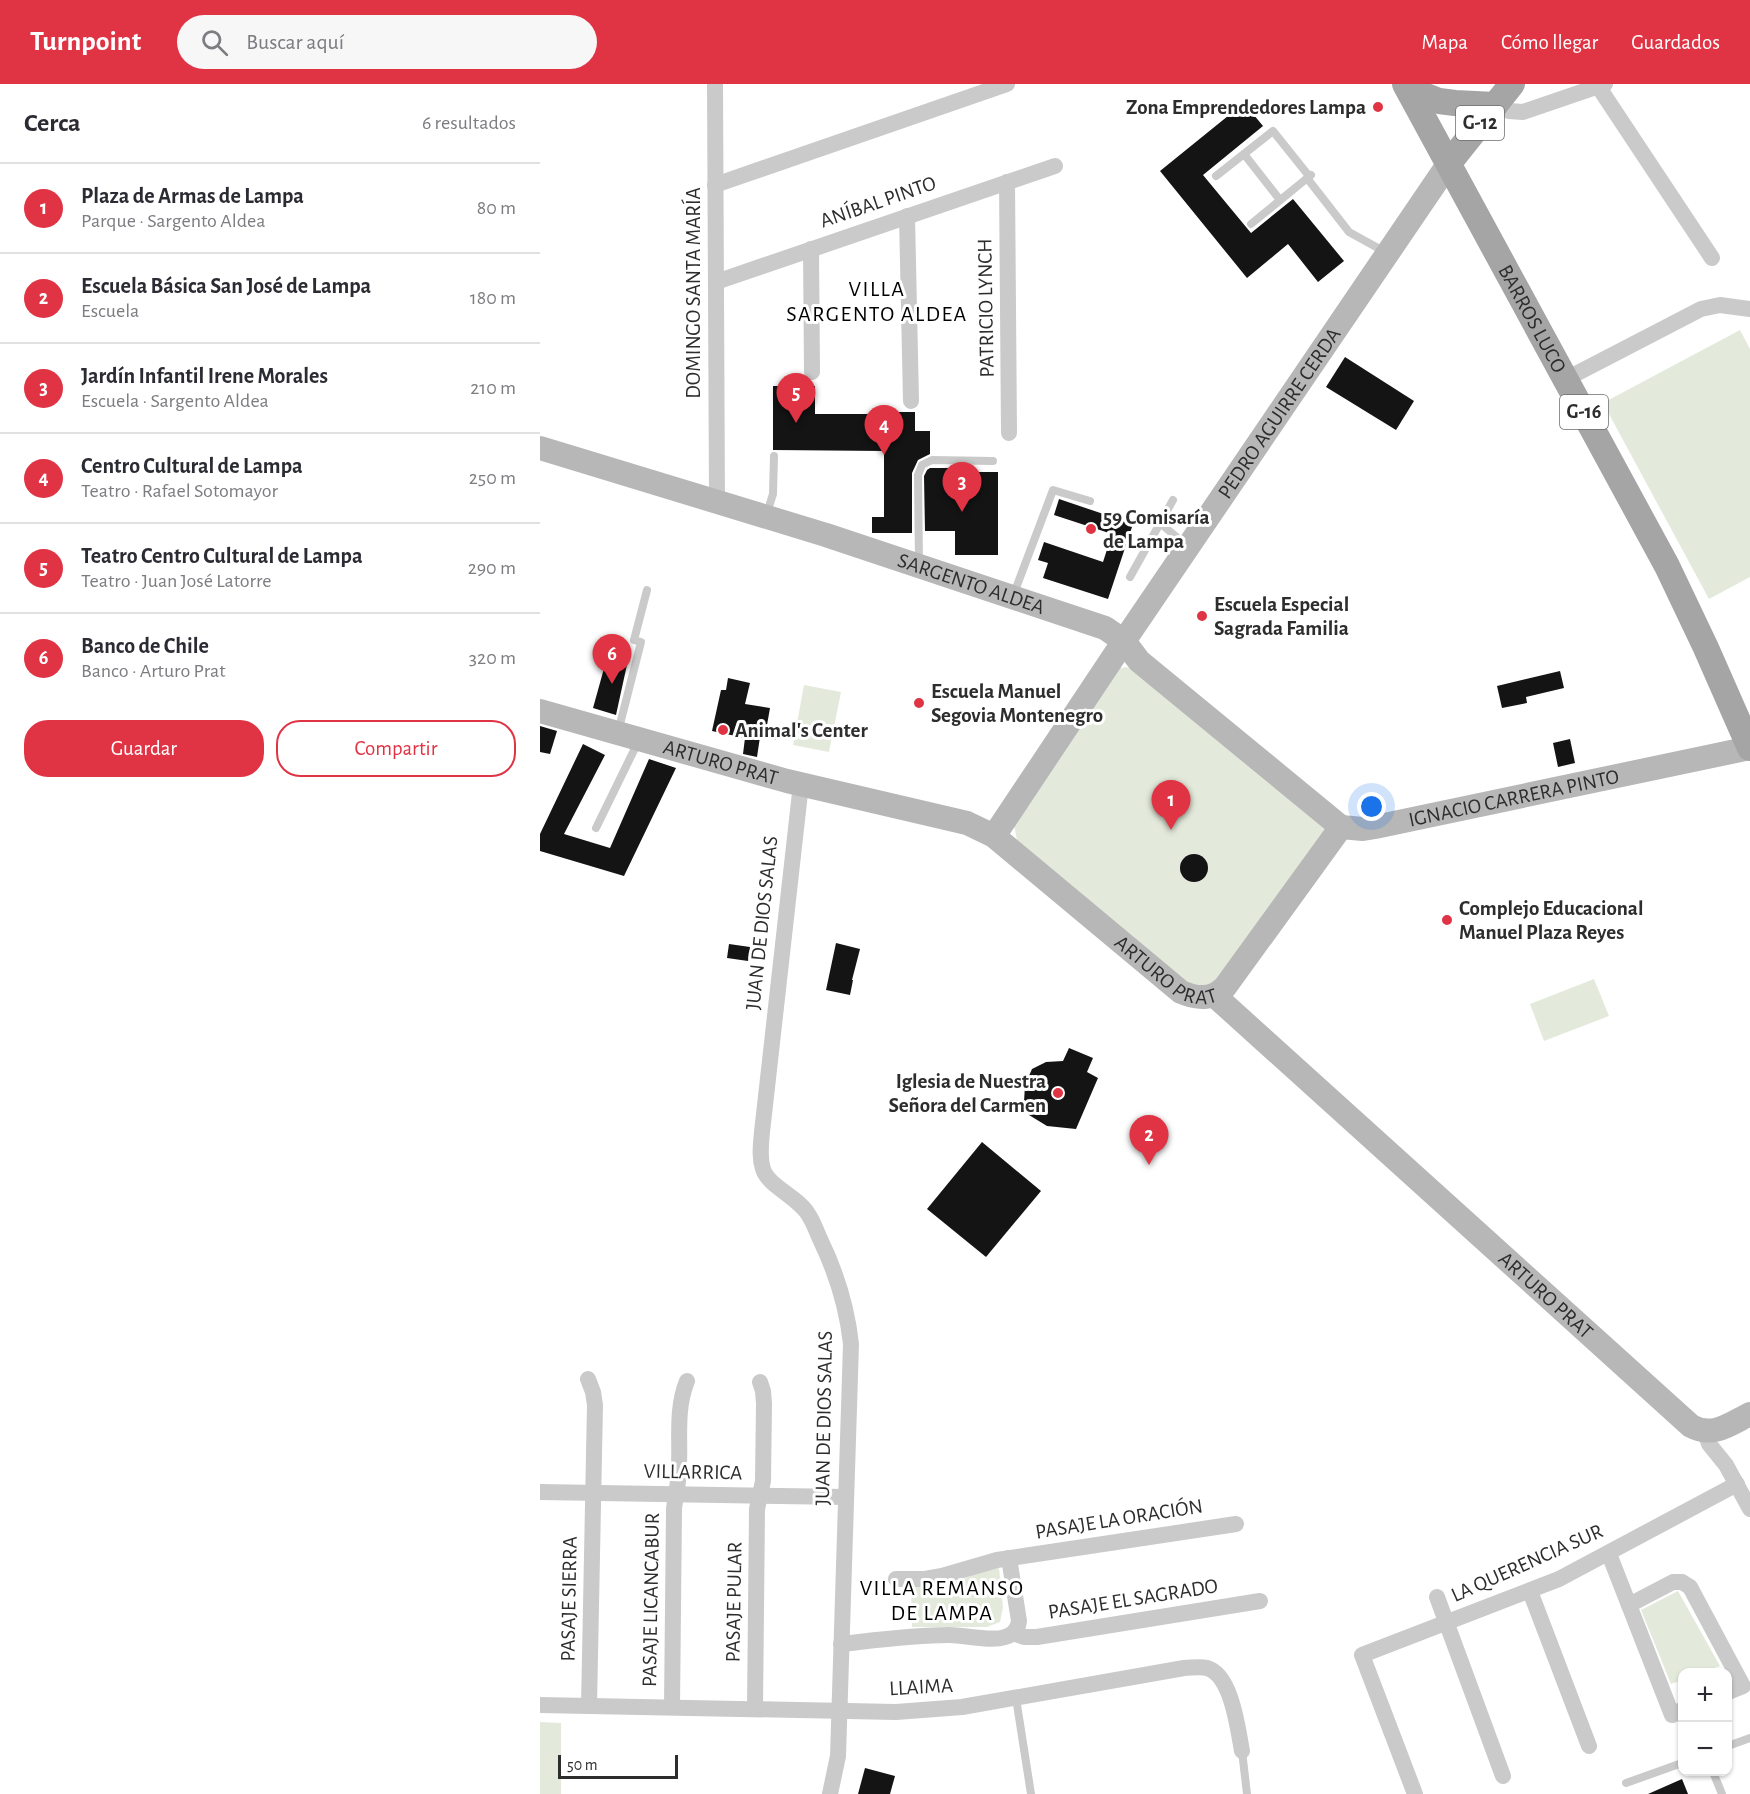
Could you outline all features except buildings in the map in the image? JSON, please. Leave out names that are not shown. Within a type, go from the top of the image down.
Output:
[{"type":"main road","name":"PEDRO AGUIRRE CERDA","points":[[994,836],[1387,253],[1449,163],[1512,84]]},
{"type":"main road","points":[[1407,87],[1439,101],[1494,105]]},
{"type":"main road","name":"BARROS LUCO","points":[[1407,87],[1667,566],[1750,748]]},
{"type":"main road","name":"SARGENTO ALDEA","points":[[540,448],[920,565],[1105,628],[1124,641],[1139,660],[1341,827]]},
{"type":"main road","name":"ARTURO PRAT","points":[[540,711],[801,784],[967,823],[994,836],[1181,992],[1197,998],[1215,996],[1691,1426],[1705,1431]]},
{"type":"main road","name":"IGNACIO CARRERA PINTO","points":[[1341,827],[1363,829],[1375,827],[1750,748]]},
{"type":"main road","points":[[1215,996],[1225,987],[1341,827]]},
{"type":"main road","points":[[1705,1431],[1721,1429],[1750,1414]]},
{"type":"street","name":"DOMINGO SANTA MARÍA","points":[[715,84],[717,501]]},
{"type":"street","points":[[715,185],[1007,84]]},
{"type":"street","points":[[1494,105],[1509,111],[1523,112],[1601,85],[1712,258]]},
{"type":"street","name":"ANÍBAL PINTO","points":[[716,282],[1055,166]]},
{"type":"street","name":"PATRICIO LYNCH","points":[[1007,182],[1009,433]]},
{"type":"street","points":[[907,216],[911,401]]},
{"type":"street","points":[[811,249],[812,372]]},
{"type":"street","points":[[1566,379],[1701,309],[1720,305],[1750,309]]},
{"type":"street","name":"JUAN DE DIOS SALAS","points":[[801,784],[760,1157],[763,1171],[807,1212],[830,1259],[846,1310],[851,1344],[838,1756],[830,1794]]},
{"type":"street","name":"PASAJE SIERRA","points":[[588,1379],[594,1399],[589,1706]]},
{"type":"street","name":"PASAJE LICANCABUR","points":[[672,1707],[674,1509],[678,1480],[679,1410],[687,1381]]},
{"type":"street","name":"PASAJE PULAR","points":[[755,1709],[757,1509],[763,1481],[765,1404],[760,1382]]},
{"type":"street","points":[[1705,1431],[1707,1440],[1726,1465],[1750,1509]]},
{"type":"street","name":"LA QUERENCIA SUR","points":[[1415,1794],[1362,1655],[1559,1579],[1737,1484]]},
{"type":"street","name":"VILLARRICA","points":[[540,1492],[846,1497]]},
{"type":"street","name":"PASAJE LA ORACIÓN","points":[[896,1580],[925,1579],[985,1562],[1236,1524]]},
{"type":"street","points":[[1609,1554],[1677,1713]]},
{"type":"street","points":[[1010,1558],[1019,1621],[1013,1633]]},
{"type":"street","points":[[1629,1605],[1669,1584],[1678,1582],[1686,1584],[1692,1590],[1735,1689]]},
{"type":"street","points":[[1530,1591],[1589,1746]]},
{"type":"street","points":[[1437,1597],[1503,1776]]},
{"type":"street","name":"PASAJE EL SAGRADO","points":[[841,1644],[949,1635],[998,1639],[1013,1633],[1031,1638],[1260,1601]]},
{"type":"street","name":"LLAIMA","points":[[540,1705],[896,1712],[962,1707],[1184,1668],[1208,1668],[1218,1676],[1231,1695],[1242,1751]]},
{"type":"lane","points":[[1216,176],[1273,131],[1349,232],[1387,253]]},
{"type":"lane","points":[[1244,154],[1280,200]]},
{"type":"lane","points":[[1251,224],[1309,176]]},
{"type":"lane","points":[[766,516],[773,494],[774,456]]},
{"type":"lane","points":[[920,565],[918,475],[922,465],[932,460],[993,461]]},
{"type":"lane","points":[[1013,596],[1053,490],[1090,501]]},
{"type":"lane","points":[[1130,577],[1173,500]]},
{"type":"lane","points":[[1160,523],[1188,547]]},
{"type":"lane","points":[[596,828],[629,736],[641,642],[634,640],[647,590]]},
{"type":"lane","points":[[1016,1698],[1031,1794]]},
{"type":"lane","points":[[1732,1745],[1750,1738]]},
{"type":"lane","points":[[1242,1751],[1248,1794]]},
{"type":"lane","points":[[1626,1783],[1678,1764]]},
{"type":"lane","points":[[1715,1776],[1722,1794]]},
{"type":"green space","points":[[1740,330],[1750,349],[1750,577],[1709,599],[1603,403]]},
{"type":"green space","points":[[1126,667],[1142,673],[1325,823],[1328,835],[1218,983],[1191,988],[1017,840],[1014,825],[1117,669]]},
{"type":"green space","points":[[804,685],[841,692],[829,752],[793,745]]},
{"type":"green space","points":[[1594,979],[1609,1016],[1544,1041],[1530,1004]]},
{"type":"green space","points":[[999,1568],[1003,1607],[1000,1622],[987,1627],[912,1627],[911,1587],[959,1581],[979,1572]]},
{"type":"green space","points":[[1678,1591],[1720,1666],[1678,1668],[1678,1681],[1671,1684],[1641,1610]]},
{"type":"green space","points":[[540,1722],[561,1723],[561,1794],[540,1794]]},
{"type":"place","name":"Zona Emprendedores Lampa","points":[[1378,107]]},
{"type":"place","name":"Teatro Centro Cultural de Lampa","points":[[796,423]]},
{"type":"place","name":"Centro Cultural de Lampa","points":[[884,455]]},
{"type":"place","name":"Jardín Infantil Irene Morales","points":[[962,512]]},
{"type":"place","name":"59 Comisaría de Lampa","points":[[1091,529]]},
{"type":"place","name":"Escuela Especial Sagrada Familia","points":[[1202,616]]},
{"type":"place","name":"Banco de Chile","points":[[612,684]]},
{"type":"place","name":"Escuela Manuel Segovia Montenegro","points":[[919,703]]},
{"type":"place","name":"Animal's Center","points":[[723,730]]},
{"type":"place","name":"Plaza de Armas de Lampa","points":[[1171,830]]},
{"type":"place","name":"Complejo Educacional Manuel Plaza Reyes","points":[[1447,920]]},
{"type":"place","name":"Iglesia de Nuestra Señora del Carmen","points":[[1058,1093]]},
{"type":"place","name":"Escuela Básica San José de Lampa","points":[[1149,1165]]},
{"type":"district","name":"VILLA SARGENTO ALDEA","points":[[877,302]]},
{"type":"district","name":"VILLA REMANSO DE LAMPA","points":[[942,1600]]}]
